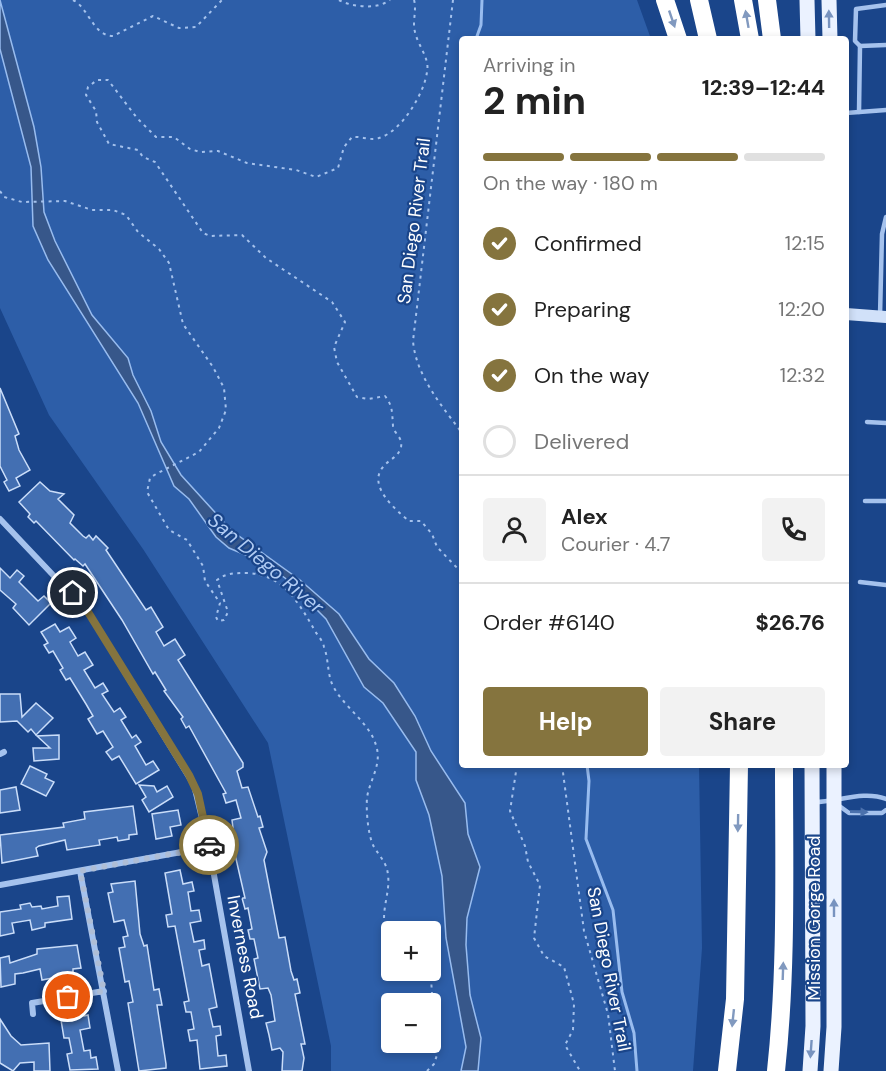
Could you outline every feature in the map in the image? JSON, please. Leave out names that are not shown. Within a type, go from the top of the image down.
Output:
[{"type":"highway","points":[[665,0],[677,36]]},
{"type":"highway","points":[[699,0],[707,36]]},
{"type":"highway","points":[[743,0],[749,36]]},
{"type":"highway","points":[[767,0],[772,36]]},
{"type":"highway","points":[[727,1071],[735,999],[739,768]]},
{"type":"highway","points":[[776,1071],[782,1020],[785,930],[784,768]]},
{"type":"main road","points":[[807,0],[808,36]]},
{"type":"main road","points":[[829,0],[830,36]]},
{"type":"main road","name":"Mission Gorge Road","points":[[810,1071],[813,1026],[812,768]]},
{"type":"main road","name":"Mission Gorge Road","points":[[831,1071],[834,1027],[834,768]]},
{"type":"street","points":[[849,314],[883,317]]},
{"type":"street","name":"Inverness Road","points":[[0,519],[88,612],[194,785],[209,847],[249,1071]]},
{"type":"street","points":[[0,885],[209,847]]},
{"type":"street","points":[[80,871],[118,1071]]},
{"type":"street","points":[[33,1014],[32,1003],[104,991]]},
{"type":"lane","points":[[859,112],[860,46],[855,40],[856,9],[886,5]]},
{"type":"lane","points":[[860,46],[886,45]]},
{"type":"lane","points":[[849,113],[886,110]]},
{"type":"lane","points":[[883,317],[882,234],[886,217]]},
{"type":"lane","points":[[867,422],[886,423]]},
{"type":"lane","points":[[865,501],[886,501]]},
{"type":"lane","points":[[860,582],[886,585]]},
{"type":"lane","points":[[812,802],[834,802],[846,797],[886,799]]},
{"type":"lane","points":[[834,802],[849,813],[882,813],[886,810]]},
{"type":"path","points":[[73,0],[84,7],[99,31],[112,36],[153,16],[179,28],[196,27],[222,0]]},
{"type":"path","points":[[339,0],[346,4],[375,6],[390,0]]},
{"type":"path","points":[[414,0],[414,32],[426,57],[427,72],[414,103],[394,131],[380,138],[352,137],[344,147],[338,168],[330,174],[316,177],[296,170],[247,163],[218,151],[200,152],[190,149],[174,137],[156,137],[137,118],[108,80],[97,80],[88,87],[86,95],[96,111],[97,122],[109,144],[138,150],[143,157],[155,162],[203,233],[210,236],[242,235],[266,258],[332,302],[340,311],[345,322],[334,347],[337,363],[357,397],[368,399],[384,396],[392,404],[393,429],[400,438],[401,446],[394,459],[383,467],[379,475],[381,491],[388,502],[409,521],[421,521],[432,534],[437,547],[459,570]]},
{"type":"path","name":"San Diego River Trail","points":[[453,0],[413,341],[414,356],[427,383],[459,429]]},
{"type":"path","points":[[0,191],[4,197],[28,202],[65,201],[92,210],[113,210],[126,215],[138,232],[159,249],[169,263],[183,324],[213,367],[224,388],[226,410],[212,438],[199,452],[150,478],[147,492],[169,530],[187,540],[203,566],[206,581],[220,603],[216,617],[218,621],[224,620],[228,612],[225,598],[217,587],[217,580],[224,575],[253,573],[277,580],[307,616],[324,645],[332,685],[373,739],[378,759],[367,797],[371,837],[384,860],[388,873],[389,886],[383,910],[386,921]]},
{"type":"path","points":[[517,768],[510,811],[525,846],[528,862],[540,885],[534,938],[544,956],[564,967],[574,1004],[573,1030],[565,1045],[580,1071]]},
{"type":"path","name":"San Diego River Trail","points":[[562,768],[584,931],[608,1014],[615,1071]]},
{"type":"path","points":[[427,1071],[434,1064],[438,1052],[437,1029],[440,1017],[440,1004],[432,993],[431,981]]},
{"type":"shaded area","points":[[0,0],[637,0],[650,36],[459,36],[459,768],[699,768],[702,948],[693,1071],[331,1071],[331,1046],[268,743],[143,549],[49,415],[0,308]]},
{"type":"water","name":"San Diego River","points":[[0,0],[34,127],[41,167],[44,212],[55,241],[92,315],[128,358],[133,375],[151,411],[161,442],[181,475],[232,531],[300,580],[339,614],[369,659],[394,683],[415,716],[431,751],[465,803],[468,834],[480,867],[467,918],[466,945],[470,995],[481,1038],[478,1071],[461,1071],[466,1047],[446,938],[442,876],[429,815],[416,780],[416,752],[383,703],[364,687],[326,619],[285,578],[260,561],[229,548],[216,537],[189,499],[174,486],[138,403],[48,260],[33,226],[31,167],[0,49]]},
{"type":"building","points":[[0,388],[19,434],[15,436],[19,450],[30,470],[16,478],[20,486],[9,491],[4,482],[7,480],[0,466]]},
{"type":"building","points":[[40,482],[50,491],[64,494],[58,499],[74,515],[70,523],[83,536],[86,538],[89,535],[93,540],[96,536],[108,548],[106,550],[146,610],[151,607],[163,627],[156,632],[164,646],[175,639],[185,655],[178,660],[243,763],[243,767],[237,771],[242,788],[248,787],[258,817],[260,816],[263,827],[259,828],[267,852],[264,860],[279,938],[285,937],[291,971],[294,980],[297,979],[300,993],[295,994],[305,1044],[301,1044],[304,1058],[302,1071],[282,1071],[283,1052],[280,1048],[272,1050],[266,1023],[275,1021],[271,995],[268,988],[260,989],[254,959],[258,958],[254,939],[250,939],[248,930],[252,929],[248,908],[245,909],[242,898],[245,898],[231,837],[234,836],[232,820],[241,818],[236,800],[226,803],[223,794],[226,793],[189,726],[186,728],[181,719],[183,717],[164,691],[166,690],[155,672],[153,674],[122,620],[85,564],[83,566],[74,560],[36,521],[34,523],[28,517],[30,514],[19,502]]},
{"type":"building","points":[[0,568],[10,578],[17,570],[24,576],[19,582],[38,601],[44,596],[51,603],[29,625],[13,608],[16,604],[0,590]]},
{"type":"building","points":[[55,624],[60,632],[69,627],[76,638],[70,642],[78,656],[85,652],[93,665],[84,670],[95,688],[103,683],[108,691],[102,694],[114,712],[120,708],[126,717],[121,720],[132,738],[136,735],[141,742],[135,746],[146,765],[153,761],[159,770],[136,784],[119,756],[112,760],[106,752],[113,747],[103,731],[97,734],[88,719],[93,716],[86,704],[70,678],[66,680],[60,670],[63,668],[53,651],[49,653],[44,645],[48,643],[41,632]]},
{"type":"building","points":[[0,694],[20,694],[22,717],[36,703],[53,718],[36,735],[31,729],[28,732],[17,721],[0,722]]},
{"type":"building","points":[[59,735],[59,759],[34,761],[33,748],[50,748],[37,736]]},
{"type":"building","points":[[30,766],[47,774],[45,778],[54,782],[46,796],[21,784]]},
{"type":"building","points":[[139,785],[154,786],[157,792],[167,786],[173,797],[149,812],[142,800],[146,797]]},
{"type":"building","points":[[16,787],[20,810],[0,813],[0,790]]},
{"type":"building","points":[[133,806],[137,834],[129,835],[129,839],[118,841],[117,837],[99,840],[100,845],[67,850],[65,840],[39,846],[36,848],[38,856],[2,863],[0,835],[64,827],[63,823],[85,819],[84,812]]},
{"type":"building","points":[[178,810],[181,825],[170,827],[172,836],[156,839],[152,814]]},
{"type":"building","points":[[180,870],[183,884],[192,882],[194,891],[188,892],[191,911],[199,910],[201,921],[190,923],[194,942],[204,940],[205,949],[199,950],[202,966],[209,964],[217,1007],[209,1009],[213,1027],[220,1026],[221,1035],[216,1036],[218,1056],[226,1055],[227,1066],[200,1069],[197,1040],[190,1041],[188,1030],[194,1029],[191,1012],[186,1012],[184,1002],[189,1001],[175,926],[168,927],[166,915],[172,914],[165,873]]},
{"type":"building","points":[[135,881],[140,934],[144,946],[147,945],[154,990],[159,989],[162,1005],[157,1005],[166,1064],[166,1068],[139,1071],[128,1003],[133,1002],[129,981],[125,982],[119,948],[125,947],[123,937],[128,936],[124,920],[114,922],[108,893],[113,892],[111,884]]},
{"type":"building","points":[[69,896],[72,919],[45,923],[45,927],[32,930],[30,920],[12,923],[14,933],[0,936],[0,912],[21,909],[20,905],[30,903],[32,907],[41,906],[42,909],[58,906],[57,897]]},
{"type":"building","points":[[77,945],[81,968],[73,969],[73,974],[42,980],[40,969],[15,974],[15,984],[1,987],[0,958],[9,956],[10,963],[37,954],[37,949]]},
{"type":"building","points":[[83,1010],[84,1016],[88,1015],[90,1028],[80,1030],[84,1051],[90,1050],[91,1058],[96,1057],[98,1069],[70,1070],[67,1054],[72,1053],[69,1038],[64,1038],[60,1014]]},
{"type":"building","points":[[0,1019],[11,1036],[21,1045],[49,1043],[50,1071],[34,1071],[34,1062],[20,1063],[13,1071],[0,1063]]},
{"type":"waterway","points":[[477,36],[481,25],[482,0]]},
{"type":"waterway","points":[[587,768],[589,781],[586,839],[613,910],[622,992],[634,1033],[637,1071]]},
{"type":"way so far","points":[[68,997],[104,991],[80,871],[209,847],[209,845]]},
{"type":"route","points":[[73,593],[88,612],[189,775],[198,794],[209,845]]}]
